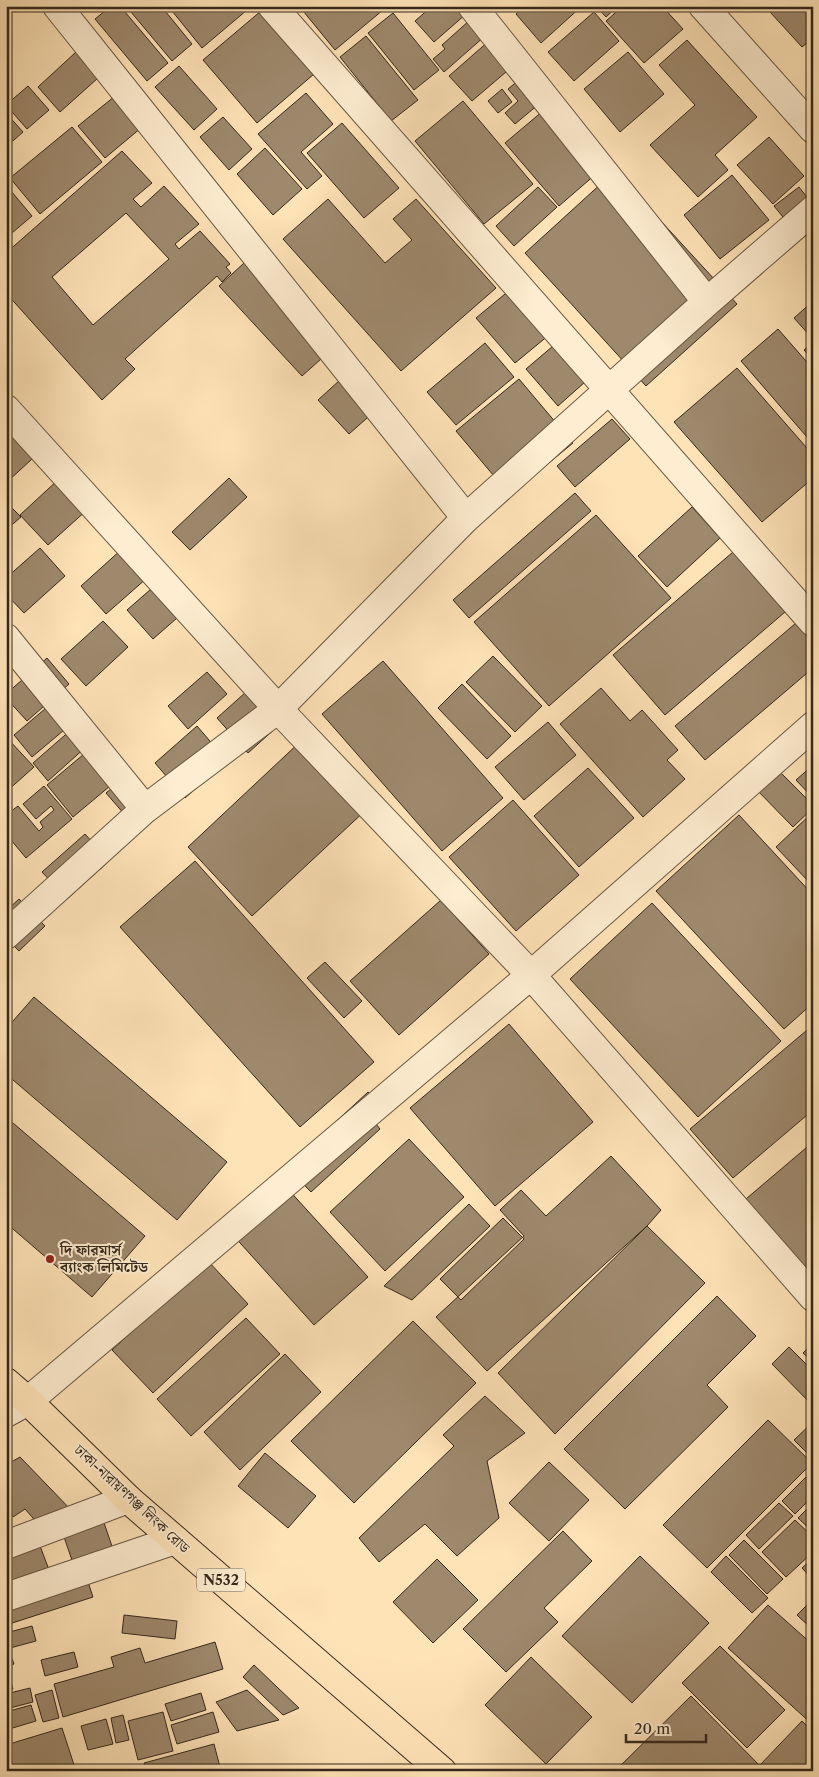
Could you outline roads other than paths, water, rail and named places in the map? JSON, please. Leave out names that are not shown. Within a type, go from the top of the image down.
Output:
[{"type":"highway","name":"ঢাকা-নারায়ণগঞ্জ লিংক রোড","points":[[6,1382],[17,1407],[128,1499],[442,1771]]},
{"type":"street","points":[[57,6],[466,518]]},
{"type":"street","points":[[272,6],[813,622]]},
{"type":"street","points":[[472,6],[707,302]]},
{"type":"street","points":[[702,6],[813,129]]},
{"type":"street","points":[[8,929],[145,809],[278,709],[466,518],[707,302],[813,210]]},
{"type":"street","points":[[6,409],[278,709],[531,975],[813,1297]]},
{"type":"street","points":[[6,638],[145,809]]},
{"type":"street","points":[[17,1407],[531,975],[813,726]]},
{"type":"street","points":[[6,1545],[128,1499]]},
{"type":"street","points":[[6,1597],[175,1540]]},
{"type":"place","name":"দি ফারমার্স ব্যাংক লিমিটেড","points":[[50,1259]]}]
